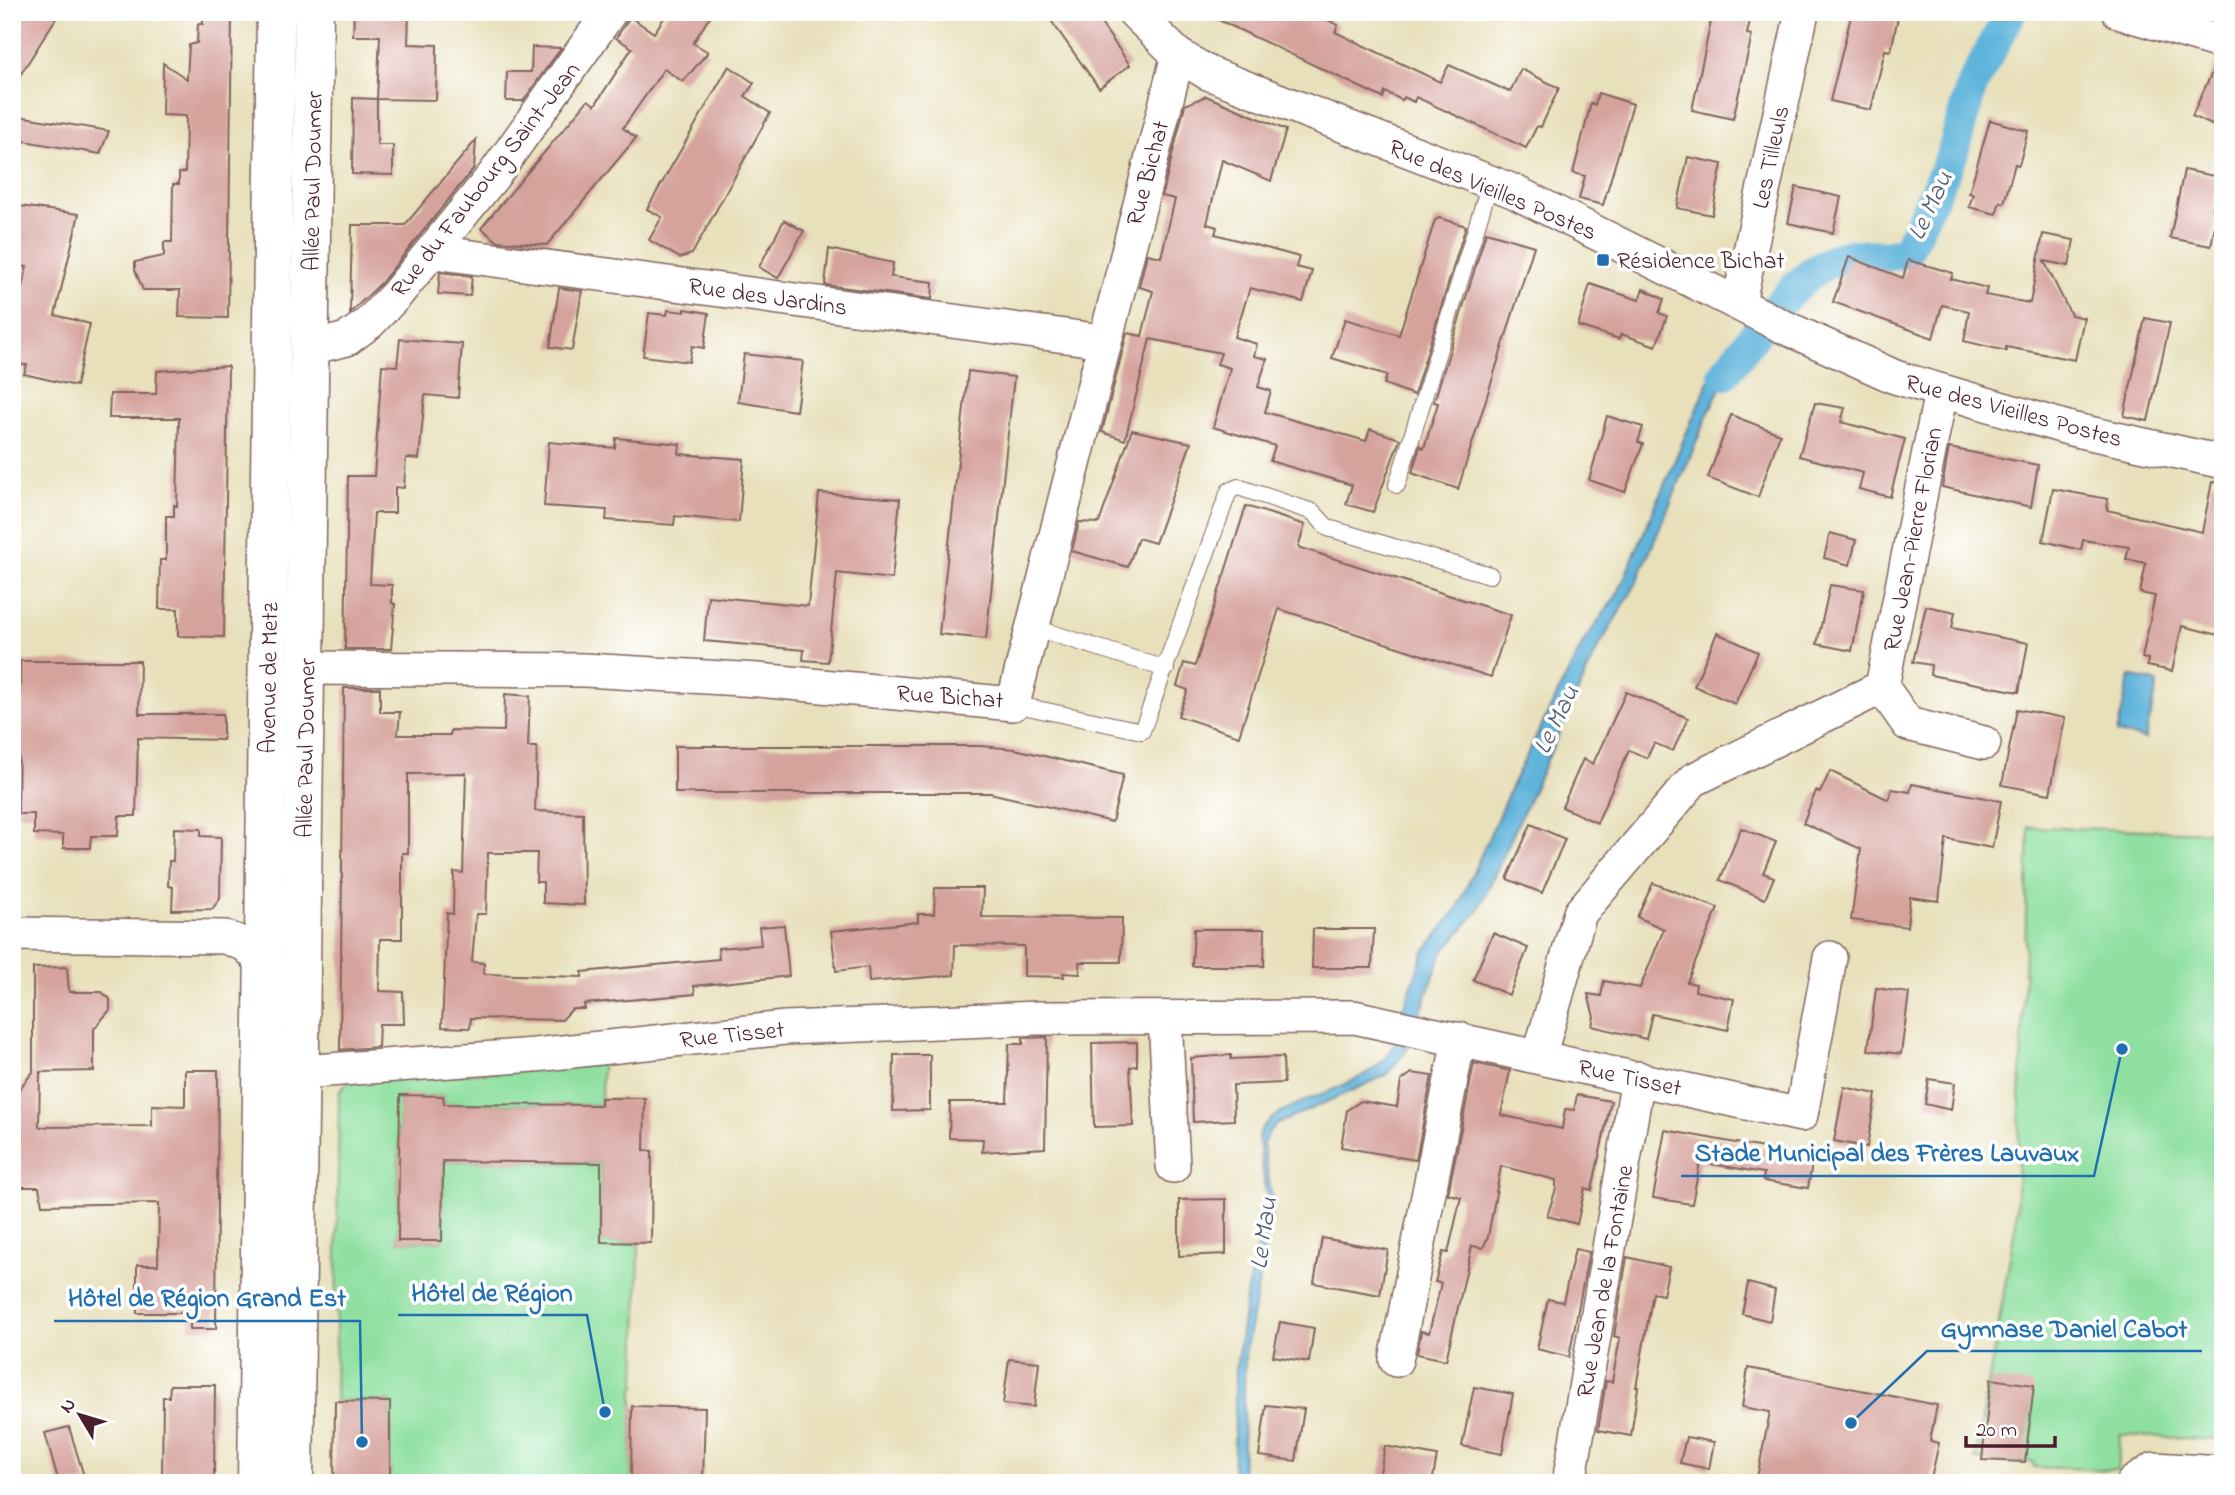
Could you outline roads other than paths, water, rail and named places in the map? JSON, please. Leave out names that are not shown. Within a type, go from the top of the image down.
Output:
[{"type":"main road","name":"Avenue de Metz","points":[[257,1483],[276,12]]},
{"type":"main road","name":"Allée Paul Doumer","points":[[294,1483],[314,12]]},
{"type":"street","name":"Rue du Faubourg Saint-Jean","points":[[310,348],[346,339],[369,323],[433,252],[540,112],[610,12]]},
{"type":"street","name":"Rue des Vieilles Postes","points":[[1134,12],[1178,55],[1208,73],[1490,183],[1895,377],[2071,429],[2223,462]]},
{"type":"street","name":"Les Tilleuls","points":[[1760,314],[1801,12]]},
{"type":"street","points":[[2119,12],[2223,43]]},
{"type":"street","name":"Rue Bichat","points":[[305,668],[585,670],[758,680],[1013,704],[1103,341],[1178,55]]},
{"type":"street","name":"Rue des Jardins","points":[[433,252],[1103,341]]},
{"type":"street","name":"Rue Jean-Pierre Florian","points":[[1882,687],[1941,392]]},
{"type":"street","points":[[1539,1057],[1580,913],[1693,780],[1882,687],[1908,724],[1984,743]]},
{"type":"street","points":[[12,934],[225,937],[246,945],[264,964]]},
{"type":"street","name":"Rue Tisset","points":[[300,1072],[535,1055],[785,1028],[1037,1018],[1354,1017],[1801,1115],[1830,958]]},
{"type":"street","points":[[1165,1017],[1173,1166]]},
{"type":"street","points":[[1396,1360],[1459,1039]]},
{"type":"street","name":"Rue Jean de la Fontaine","points":[[1569,1483],[1639,1078]]},
{"type":"street","points":[[2133,1483],[2154,1469],[2223,1473]]},
{"type":"lane","points":[[1397,485],[1490,183]]},
{"type":"lane","points":[[1013,704],[1142,731],[1229,491],[1238,487],[1314,512],[1328,528],[1490,575]]},
{"type":"lane","points":[[1032,627],[1166,670]]},
{"type":"water","points":[[1741,336],[1758,346],[1731,374],[1715,398],[1636,584],[1598,648],[1478,911],[1442,953],[1415,1028],[1397,1025],[1425,950],[1457,909],[1513,783],[1584,641],[1618,593],[1707,385],[1721,358]]},
{"type":"water","points":[[2130,676],[2158,683],[2145,739],[2117,733]]},
{"type":"water","points":[[1395,1043],[1410,1045],[1387,1075],[1277,1124],[1270,1130],[1263,1144],[1273,1205],[1245,1355],[1242,1483],[1233,1483],[1236,1368],[1247,1290],[1267,1203],[1258,1136],[1268,1122],[1283,1111],[1366,1074],[1383,1060]]},
{"type":"waterway","name":"Le Mau","points":[[1724,374],[1778,305],[1794,288],[1828,262],[1854,255],[1893,255],[1908,249],[1952,155],[1972,85],[2011,12]]},
{"type":"place","name":"Résidence Bichat","points":[[1603,260]]},
{"type":"place","name":"Stade Municipal des Frères Lauvaux","points":[[2122,1049]]},
{"type":"place","name":"Hôtel de Région","points":[[605,1412]]},
{"type":"place","name":"Gymnase Daniel Cabot","points":[[1851,1423]]},
{"type":"place","name":"Hôtel de Région Grand Est","points":[[362,1442]]}]
